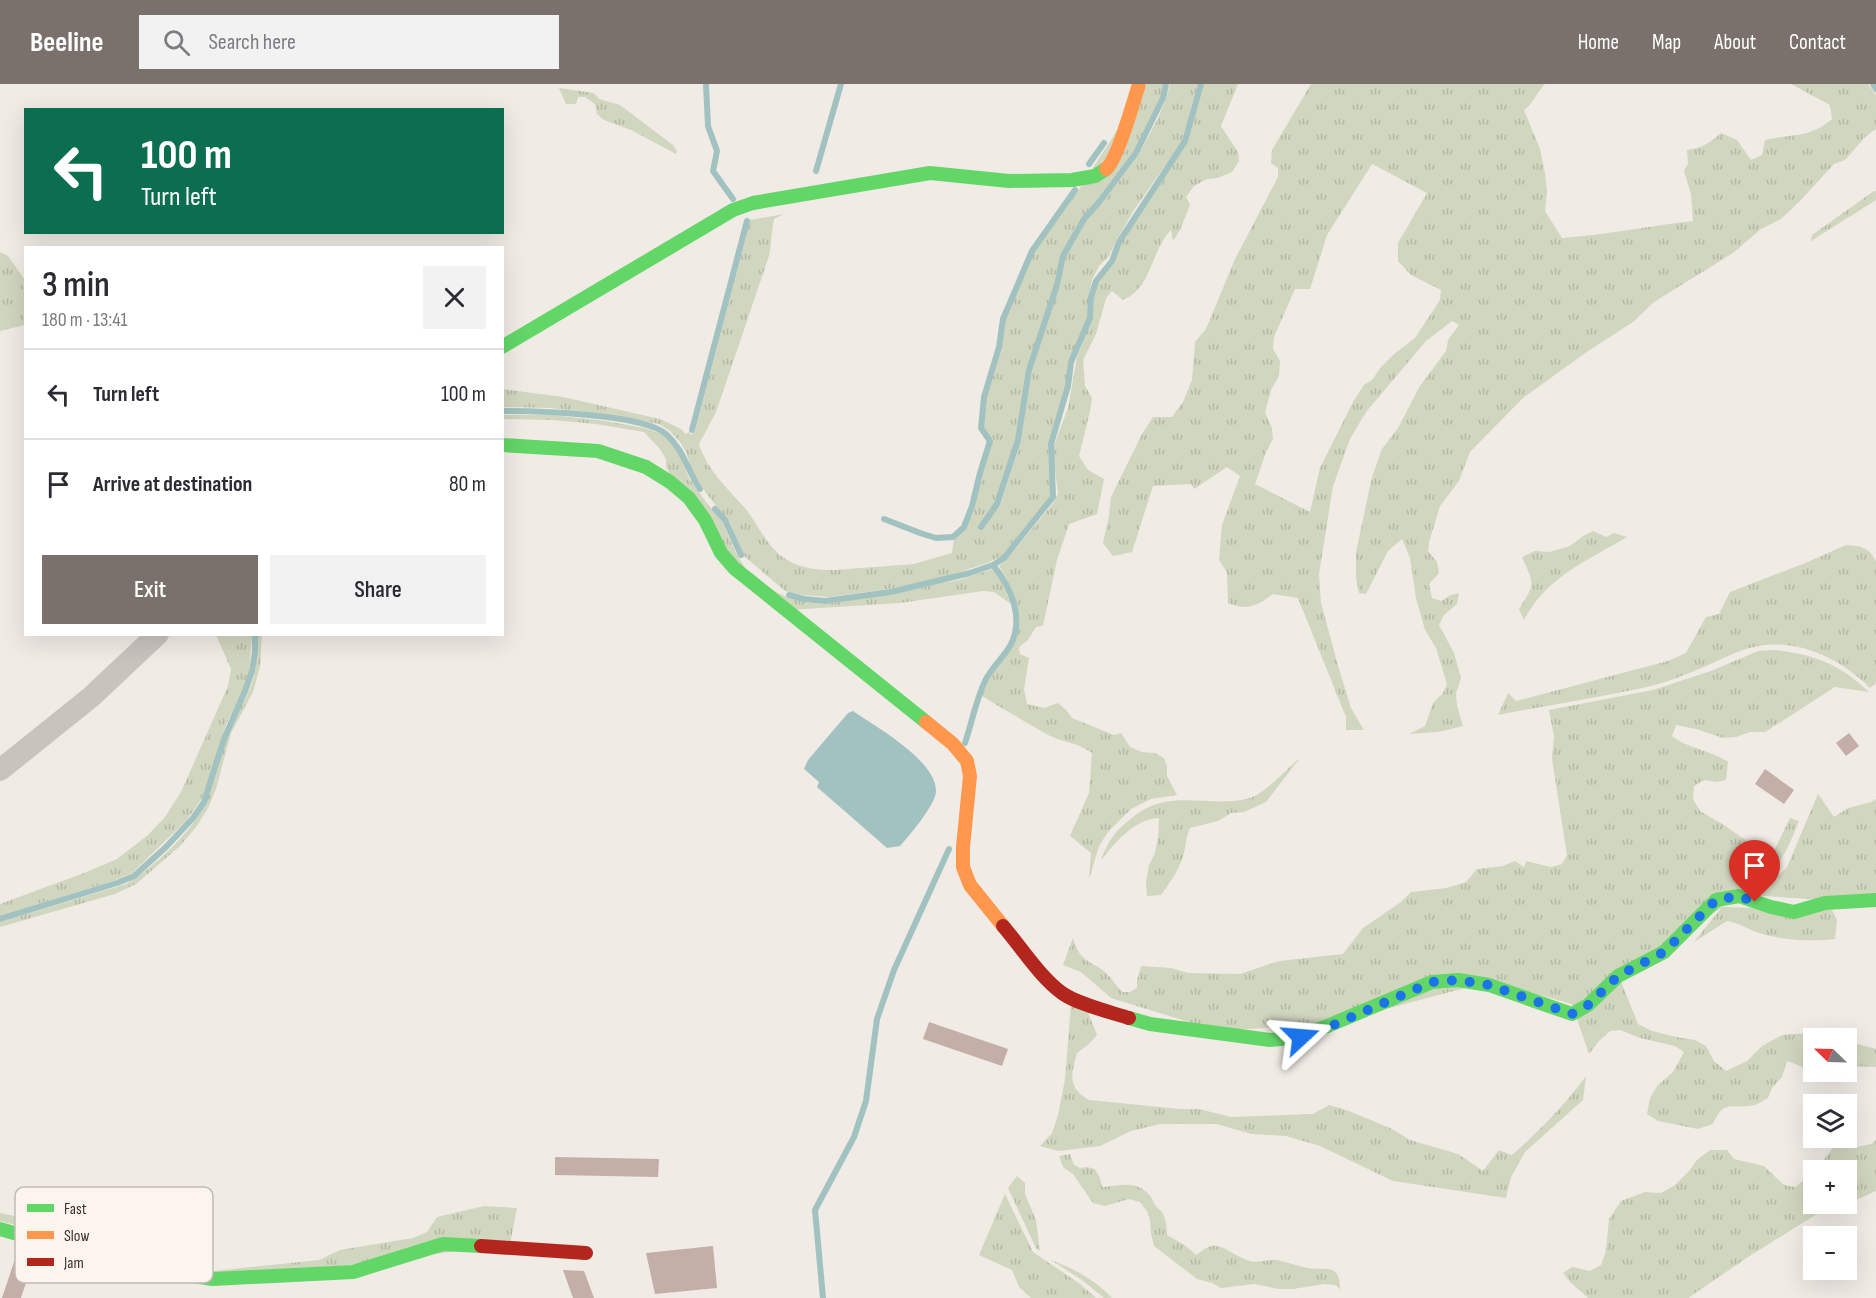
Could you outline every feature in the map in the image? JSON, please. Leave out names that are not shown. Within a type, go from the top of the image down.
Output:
[{"type":"street","points":[[504,346],[724,215],[753,203],[930,173],[1009,181],[1072,180],[1095,176],[1110,166],[1139,84]]},
{"type":"street","points":[[504,445],[598,451],[646,467],[670,482],[689,498],[705,520],[721,553],[734,568],[953,744],[967,760],[970,777],[963,846],[963,867],[970,885],[1050,983],[1064,995],[1100,1009],[1150,1024],[1270,1040],[1301,1037],[1432,982],[1458,980],[1489,985],[1572,1014],[1588,1005],[1618,976],[1664,952],[1716,900],[1739,896],[1794,912],[1825,903],[1876,900]]},
{"type":"street","points":[[0,770],[91,697],[156,636]]},
{"type":"street","points":[[0,1229],[15,1233]]},
{"type":"street","points":[[213,1279],[353,1272],[443,1244],[585,1253]]},
{"type":"green space","points":[[1147,84],[1163,84],[1161,96],[1135,151],[1098,200],[1082,217],[1061,255],[1055,284],[1027,370],[1016,438],[995,503],[979,527],[979,531],[1000,505],[1021,440],[1032,369],[1060,285],[1066,255],[1087,219],[1103,202],[1139,154],[1157,120],[1170,84],[1198,84],[1182,141],[1134,210],[1109,256],[1099,266],[1092,280],[1088,298],[1088,318],[1068,362],[1066,386],[1048,445],[1051,496],[1002,556],[987,563],[939,579],[889,589],[830,597],[785,591],[744,556],[730,523],[706,493],[691,468],[686,452],[670,431],[659,424],[588,412],[504,407],[504,389],[563,397],[660,419],[691,435],[695,431],[750,220],[784,214],[774,219],[768,259],[716,412],[699,444],[707,462],[745,508],[775,551],[794,564],[835,570],[914,564],[952,553],[954,539],[966,525],[973,510],[993,440],[983,427],[986,398],[1002,346],[1005,319],[1034,252],[1082,185]]},
{"type":"green space","points":[[1204,84],[1238,84],[1221,126],[1238,152],[1239,161],[1232,172],[1218,178],[1207,179],[1194,186],[1186,197],[1190,205],[1180,230],[1173,241],[1171,230],[1164,238],[1140,287],[1123,300],[1112,291],[1106,298],[1096,334],[1083,360],[1085,386],[1092,398],[1079,456],[1088,470],[1104,479],[1097,514],[1069,524],[1057,560],[1043,626],[1036,627],[1028,640],[1019,647],[1020,654],[1029,658],[1024,689],[1027,704],[1044,708],[1058,703],[1072,718],[1114,735],[1121,733],[1130,747],[1142,752],[1155,753],[1164,758],[1167,776],[1177,795],[1151,799],[1131,809],[1108,832],[1099,846],[1089,879],[1091,853],[1070,836],[1089,793],[1092,753],[1048,735],[982,696],[998,665],[1016,638],[1018,628],[1019,617],[1014,595],[999,566],[1054,502],[1058,493],[1054,445],[1068,408],[1077,357],[1093,317],[1094,296],[1098,280],[1114,262],[1122,241],[1187,142]]},
{"type":"green space","points":[[1311,84],[1545,84],[1524,110],[1540,149],[1545,173],[1547,191],[1545,211],[1562,238],[1578,237],[1693,221],[1691,194],[1684,171],[1688,164],[1687,150],[1706,144],[1721,133],[1737,140],[1751,160],[1762,155],[1765,140],[1808,133],[1832,119],[1830,105],[1791,84],[1868,84],[1876,95],[1876,129],[1866,136],[1845,160],[1834,164],[1781,219],[1761,229],[1733,253],[1654,302],[1633,322],[1523,398],[1470,452],[1459,481],[1440,506],[1428,551],[1437,562],[1439,573],[1429,584],[1432,598],[1441,601],[1459,593],[1457,604],[1444,615],[1439,625],[1454,653],[1461,678],[1456,693],[1463,726],[1438,732],[1409,734],[1425,726],[1433,703],[1443,693],[1447,684],[1436,648],[1425,630],[1416,598],[1410,558],[1402,539],[1388,551],[1366,594],[1359,593],[1356,578],[1356,552],[1372,477],[1382,449],[1398,428],[1420,386],[1446,351],[1448,340],[1459,325],[1452,321],[1426,341],[1366,412],[1350,439],[1333,486],[1319,574],[1321,603],[1351,708],[1364,730],[1346,730],[1346,717],[1298,598],[1273,594],[1262,602],[1247,607],[1228,603],[1227,572],[1219,560],[1222,525],[1240,476],[1227,467],[1194,489],[1191,484],[1153,486],[1132,552],[1113,556],[1103,543],[1111,497],[1142,434],[1153,417],[1172,417],[1183,402],[1192,380],[1195,342],[1206,329],[1235,259],[1278,177],[1278,168],[1271,163],[1272,150]],"holes":[[[1372,164],[1427,193],[1398,243],[1398,261],[1411,275],[1441,290],[1440,300],[1415,338],[1380,368],[1373,379],[1364,385],[1353,402],[1320,468],[1310,512],[1255,484],[1273,439],[1272,428],[1265,413],[1271,390],[1279,376],[1280,361],[1273,349],[1274,337],[1295,289],[1310,289],[1327,235]]]},
{"type":"green space","points":[[559,88],[594,93],[599,99],[620,105],[673,145],[677,151],[676,154],[631,130],[604,120],[597,114],[595,104],[585,97],[578,97],[576,104],[566,104]]},
{"type":"green space","points":[[1876,191],[1876,200],[1811,241],[1812,235]]},
{"type":"green space","points":[[0,252],[8,256],[24,279],[24,325],[0,331]]},
{"type":"green space","points":[[504,415],[552,415],[606,421],[645,428],[664,435],[677,448],[689,478],[721,519],[745,568],[776,592],[789,598],[822,604],[891,595],[959,580],[993,569],[999,575],[1011,604],[994,592],[983,591],[900,603],[789,610],[736,565],[723,547],[707,515],[692,495],[673,480],[660,449],[644,432],[552,420],[504,419]]},
{"type":"green space","points":[[1593,531],[1606,537],[1614,533],[1627,537],[1556,581],[1537,600],[1524,620],[1519,609],[1531,588],[1531,578],[1522,557],[1535,551],[1550,552],[1570,546]]},
{"type":"green space","points":[[1846,545],[1864,548],[1876,561],[1876,683],[1870,688],[1846,668],[1817,653],[1786,645],[1770,645],[1742,650],[1686,675],[1647,687],[1498,715],[1508,693],[1516,701],[1668,661],[1686,653],[1706,617],[1719,614],[1730,592]]},
{"type":"green space","points":[[216,636],[252,636],[249,674],[240,698],[226,724],[204,795],[186,821],[132,873],[0,916],[0,904],[117,859],[148,835],[165,817],[181,792],[228,686],[231,669]]},
{"type":"green space","points":[[258,636],[262,636],[260,667],[253,692],[231,733],[216,789],[197,826],[180,846],[136,884],[115,894],[0,927],[0,922],[126,884],[149,868],[172,847],[193,823],[207,799],[230,729],[251,686],[258,649]]},
{"type":"green space","points":[[1774,650],[1802,654],[1826,662],[1848,674],[1869,692],[1835,687],[1765,732],[1750,732],[1736,737],[1723,738],[1676,725],[1672,736],[1728,762],[1726,780],[1716,782],[1704,780],[1694,786],[1693,799],[1700,811],[1764,853],[1773,853],[1790,818],[1799,821],[1785,852],[1763,879],[1578,1006],[1492,981],[1328,1024],[1218,1031],[1111,998],[1081,972],[1063,965],[1073,938],[1084,958],[1104,971],[1123,992],[1130,992],[1137,988],[1141,966],[1171,968],[1188,973],[1240,974],[1279,961],[1343,954],[1363,928],[1401,902],[1411,892],[1447,888],[1466,882],[1477,869],[1503,866],[1515,861],[1524,867],[1526,861],[1551,867],[1562,864],[1567,855],[1552,759],[1554,737],[1549,710],[1653,690],[1711,671],[1758,651]]},
{"type":"green space","points":[[1300,758],[1266,802],[1244,812],[1231,813],[1218,821],[1190,828],[1179,866],[1161,895],[1147,896],[1146,882],[1149,865],[1155,853],[1159,818],[1150,819],[1134,827],[1119,839],[1101,860],[1114,834],[1146,808],[1165,802],[1226,801],[1250,798],[1269,786]]},
{"type":"green space","points":[[1818,794],[1834,817],[1848,808],[1876,799],[1876,897],[1823,900],[1749,895],[1766,888],[1787,867]]},
{"type":"green space","points":[[1722,907],[1832,910],[1837,920],[1835,939],[1787,939],[1759,933],[1727,921],[1694,942]]},
{"type":"green space","points":[[1620,979],[1638,1024],[1652,1031],[1695,1040],[1706,1046],[1714,1061],[1726,1071],[1747,1061],[1762,1046],[1782,1035],[1803,1034],[1803,1068],[1787,1061],[1782,1077],[1772,1088],[1768,1098],[1758,1104],[1725,1108],[1713,1124],[1698,1129],[1658,1121],[1647,1114],[1650,1098],[1657,1086],[1673,1072],[1684,1052],[1675,1046],[1640,1038],[1620,1030],[1610,1031],[1589,1054],[1576,1016]]},
{"type":"green space","points":[[1071,1005],[1087,1010],[1097,1035],[1077,1053],[1072,1074],[1077,1091],[1089,1100],[1199,1109],[1231,1117],[1313,1114],[1329,1105],[1390,1128],[1410,1140],[1458,1154],[1483,1171],[1499,1150],[1512,1155],[1522,1146],[1560,1108],[1586,1076],[1583,1100],[1525,1152],[1511,1177],[1506,1198],[1393,1181],[1320,1146],[1286,1136],[1251,1134],[1217,1124],[1160,1124],[1131,1131],[1100,1146],[1058,1151],[1040,1146],[1052,1133],[1058,1115],[1065,1079]]},
{"type":"green space","points":[[1857,1044],[1876,1049],[1876,1067],[1857,1066]]},
{"type":"green space","points":[[1876,1140],[1876,1191],[1857,1200],[1857,1160],[1824,1160],[1833,1148],[1857,1148]]},
{"type":"green space","points":[[1710,1150],[1727,1150],[1734,1159],[1764,1166],[1784,1185],[1795,1187],[1803,1181],[1803,1214],[1817,1214],[1688,1298],[1588,1298],[1563,1273],[1572,1267],[1590,1271],[1601,1265],[1606,1251],[1609,1219],[1621,1201],[1645,1192],[1661,1193],[1675,1185],[1697,1160]]},
{"type":"green space","points":[[1070,1154],[1074,1165],[1080,1168],[1095,1169],[1102,1187],[1128,1185],[1146,1191],[1162,1212],[1167,1235],[1196,1255],[1214,1246],[1250,1261],[1275,1260],[1307,1268],[1330,1270],[1337,1275],[1340,1289],[1335,1285],[1324,1284],[1293,1289],[1254,1284],[1221,1288],[1197,1279],[1154,1246],[1150,1220],[1140,1202],[1129,1199],[1105,1206],[1093,1203],[1073,1174],[1063,1167],[1059,1156]]},
{"type":"green space","points":[[1017,1176],[1025,1183],[1025,1194],[1036,1220],[1040,1251],[1036,1248],[1008,1188]]},
{"type":"green space","points":[[1005,1194],[1033,1252],[1080,1284],[1096,1298],[1031,1298],[1019,1287],[1012,1270],[979,1255]]},
{"type":"green space","points":[[484,1206],[517,1208],[510,1244],[351,1265],[213,1275],[213,1271],[319,1260],[340,1250],[413,1238],[427,1232],[437,1217]]},
{"type":"green space","points":[[0,1213],[15,1216],[15,1225],[0,1221]]},
{"type":"green space","points":[[1051,1260],[1084,1276],[1112,1298],[1104,1298],[1082,1280]]},
{"type":"water","points":[[853,711],[916,756],[933,779],[936,791],[932,804],[900,846],[887,848],[817,787],[819,782],[804,769],[808,760],[848,713]]},
{"type":"building","points":[[1849,733],[1859,746],[1846,756],[1836,743]]},
{"type":"building","points":[[1765,769],[1794,790],[1784,804],[1755,784]]},
{"type":"building","points":[[929,1022],[1008,1049],[1002,1066],[923,1039]]},
{"type":"building","points":[[555,1157],[659,1159],[658,1177],[555,1175]]},
{"type":"building","points":[[713,1246],[717,1288],[655,1294],[646,1253]]},
{"type":"building","points":[[15,1259],[15,1283],[26,1283],[21,1298],[2,1298]]},
{"type":"building","points":[[563,1270],[584,1271],[594,1298],[573,1298]]},
{"type":"waterway","points":[[706,84],[708,126],[717,151],[713,171],[733,199]]},
{"type":"waterway","points":[[816,171],[841,84]]},
{"type":"waterway","points":[[981,527],[997,504],[1018,440],[1029,370],[1057,285],[1063,256],[1084,219],[1136,153],[1163,98],[1166,84]]},
{"type":"waterway","points":[[789,595],[825,601],[891,592],[970,573],[993,565],[1004,558],[1053,497],[1051,444],[1068,386],[1071,362],[1090,318],[1091,297],[1096,281],[1112,261],[1119,242],[1185,141],[1201,84]]},
{"type":"waterway","points":[[1873,84],[1876,89]]},
{"type":"waterway","points":[[1089,164],[1104,143]]},
{"type":"waterway","points":[[884,519],[936,538],[953,537],[964,527],[990,441],[981,428],[984,397],[999,347],[1003,319],[1032,251],[1075,190]]},
{"type":"waterway","points":[[692,430],[747,221]]},
{"type":"waterway","points":[[504,411],[588,415],[654,427],[672,440],[700,489]]},
{"type":"waterway","points":[[715,509],[725,520],[741,555]]},
{"type":"waterway","points":[[965,743],[985,681],[1010,646],[1016,625],[1016,614],[1010,593],[993,565]]},
{"type":"waterway","points":[[0,919],[134,876],[193,818],[204,802],[224,739],[252,671],[255,636]]},
{"type":"waterway","points":[[823,1298],[815,1210],[854,1137],[866,1101],[877,1019],[894,970],[949,849]]},
{"type":"traffic: fast","points":[[504,346],[733,210],[753,203],[930,173],[1009,181],[1072,180],[1095,176],[1106,169]]},
{"type":"traffic: fast","points":[[504,445],[598,451],[646,467],[670,482],[689,498],[705,520],[721,553],[734,568],[926,722]]},
{"type":"traffic: fast","points":[[1129,1018],[1150,1024],[1270,1040],[1301,1037],[1432,982],[1458,980],[1489,985],[1572,1014],[1588,1005],[1618,976],[1664,952],[1716,900],[1739,896],[1794,912],[1825,903],[1876,900]]},
{"type":"traffic: fast","points":[[0,1229],[15,1233]]},
{"type":"traffic: fast","points":[[213,1279],[353,1272],[443,1244],[481,1246]]},
{"type":"traffic: slow","points":[[1106,169],[1120,143],[1139,84]]},
{"type":"traffic: slow","points":[[926,722],[953,744],[967,761],[970,776],[963,867],[970,885],[1003,926]]},
{"type":"traffic: jam","points":[[1003,926],[1038,970],[1062,993],[1085,1004],[1129,1018]]},
{"type":"traffic: jam","points":[[481,1246],[586,1253]]},
{"type":"route","points":[[1301,1037],[1432,982],[1458,980],[1489,985],[1572,1014],[1588,1005],[1618,976],[1664,952],[1716,900],[1739,896],[1755,902]]}]
